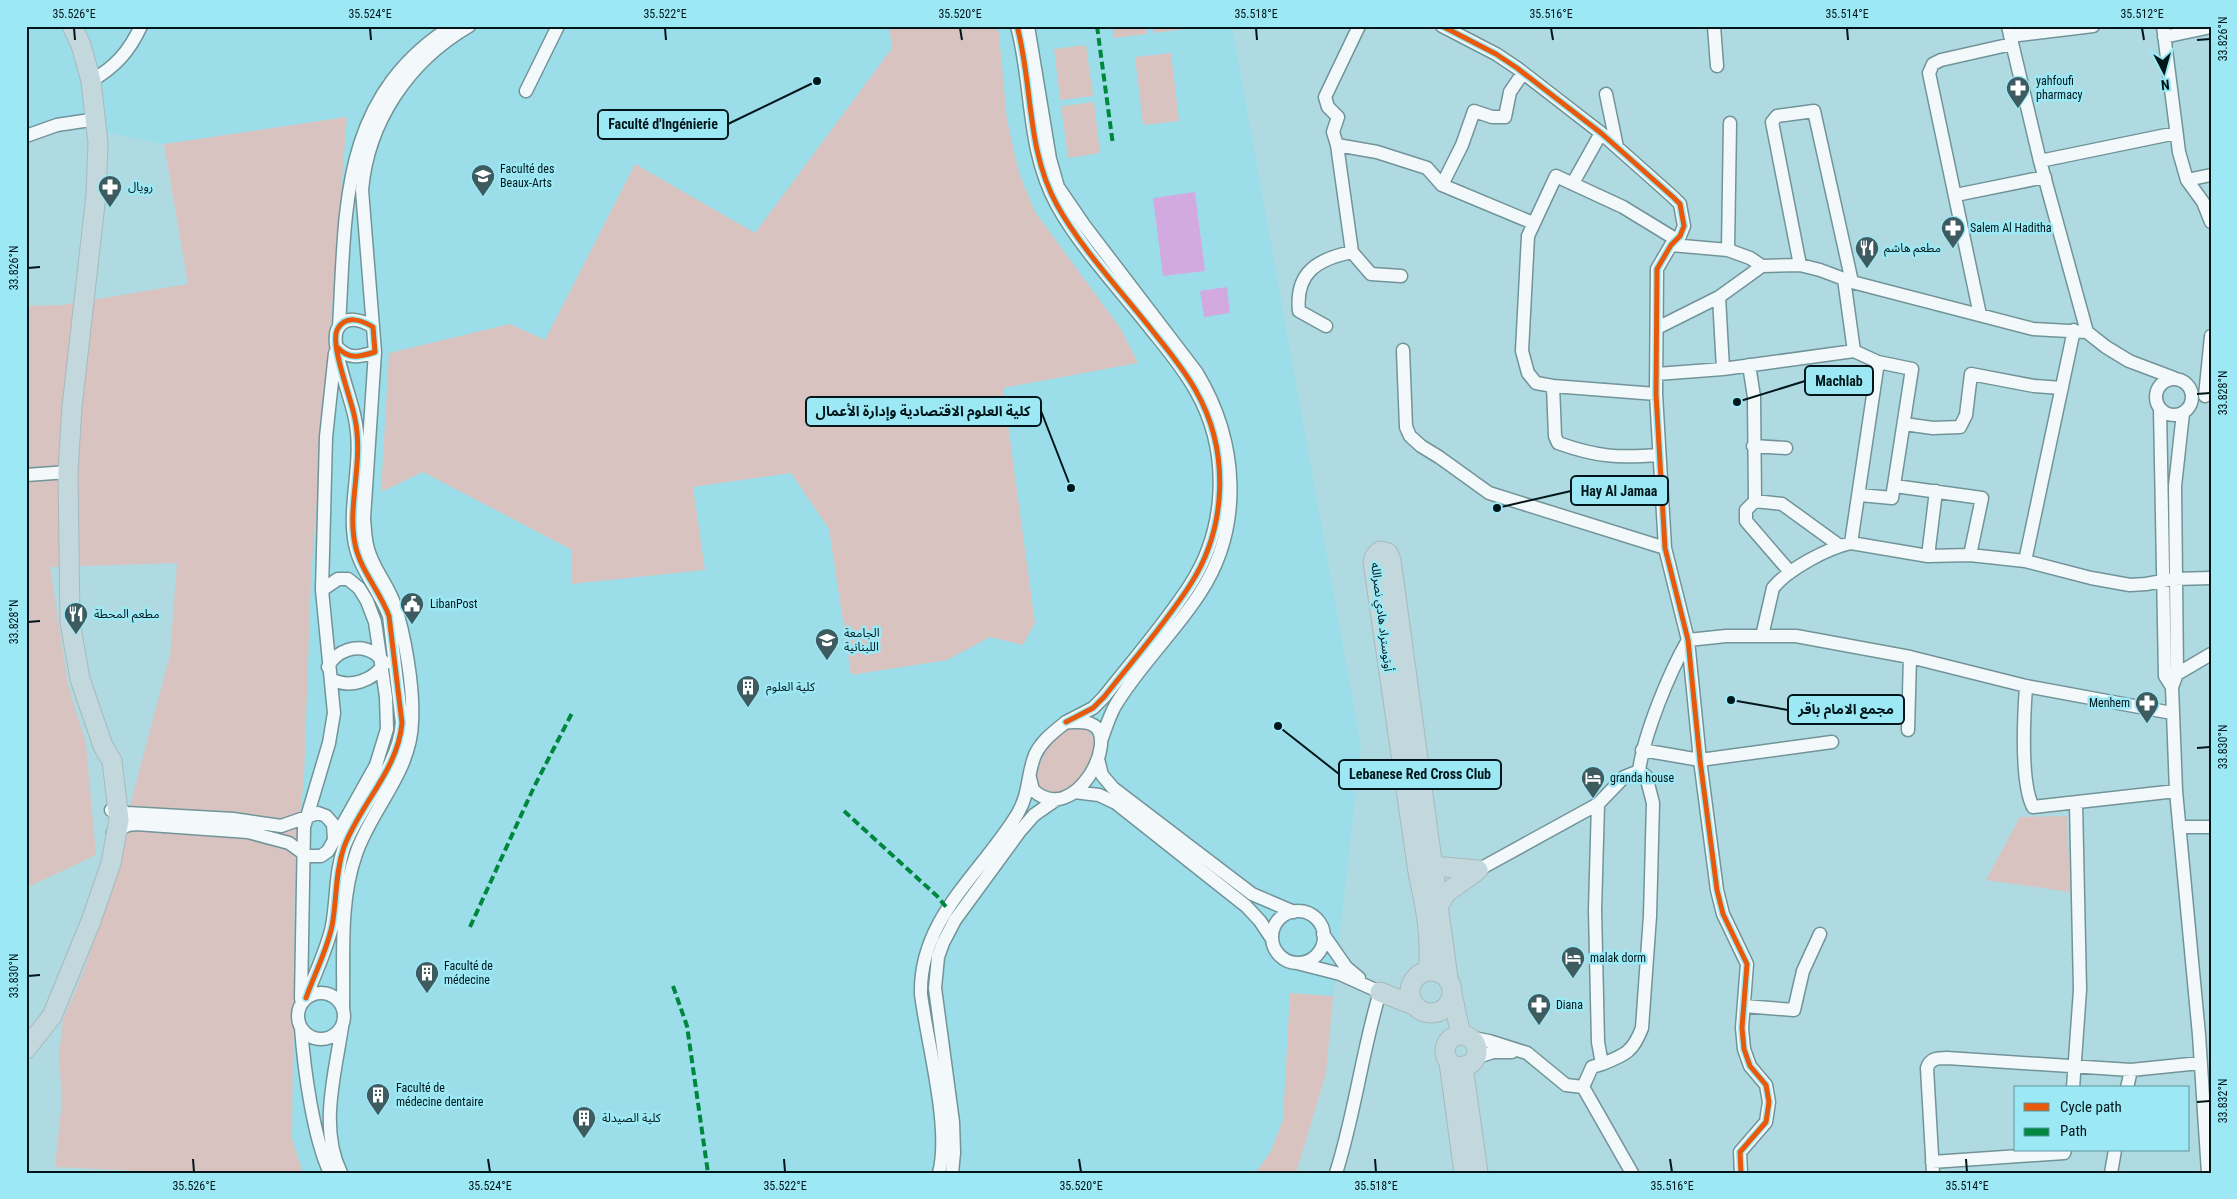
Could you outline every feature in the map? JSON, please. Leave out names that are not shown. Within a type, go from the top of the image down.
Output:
[{"type":"highway","points":[[26,1049],[52,1016],[104,888],[116,845],[103,746],[80,679],[74,652],[68,586],[68,472],[80,324],[96,195],[98,143],[97,120],[91,82],[72,26]]},
{"type":"highway","name":"أوتوستراد هادي نصرالله","points":[[1428,971],[1430,946],[1426,869],[1391,560],[1388,553],[1380,551],[1375,556],[1373,562],[1426,869],[1438,907],[1478,1173]]},
{"type":"highway","points":[[26,1034],[35,1023],[44,1006],[73,931],[95,885],[113,822]]},
{"type":"highway","points":[[1426,869],[1478,870]]},
{"type":"highway","points":[[1438,907],[1446,893],[1478,870]]},
{"type":"highway","points":[[1374,988],[1430,1013],[1440,1011],[1448,1004],[1450,986],[1439,972],[1428,971],[1418,975],[1412,984],[1410,996],[1416,1006]]},
{"type":"highway","points":[[1374,988],[1412,984]]},
{"type":"highway","name":"أوتوستراد هادي نصرالله","points":[[1440,1011],[1461,1050],[1464,1173]]},
{"type":"street","points":[[91,82],[118,63],[130,48],[141,26]]},
{"type":"street","points":[[113,822],[248,832],[289,842],[296,846],[303,854],[312,857],[324,855],[376,764],[385,741],[387,715],[386,661],[389,616],[384,602],[361,561],[354,542],[358,433],[337,346],[336,332],[339,327],[346,222],[353,166],[365,125],[374,106],[398,71],[416,53],[452,26]]},
{"type":"street","points":[[341,1173],[332,1147],[329,1127],[345,1014],[344,919],[349,877],[362,838],[398,773],[409,748],[412,723],[403,637],[394,602],[368,553],[365,532],[364,518],[374,352],[362,190],[364,171],[377,126],[397,92],[414,70],[442,44],[469,26]]},
{"type":"street","points":[[526,91],[558,26]]},
{"type":"street","points":[[952,1173],[954,1153],[953,1122],[935,988],[938,957],[955,920],[1020,830],[1034,815],[1057,799],[1074,792],[1089,776],[1098,759],[1101,742],[1116,705],[1200,594],[1214,568],[1228,524],[1230,503],[1229,464],[1220,421],[1207,391],[1075,233],[1050,192],[1035,142],[1017,26]]},
{"type":"street","points":[[939,1173],[942,1156],[940,1119],[922,994],[921,975],[926,953],[943,914],[1018,812],[1030,778],[1032,763],[1039,748],[1066,722],[1092,708],[1104,697],[1190,585],[1203,560],[1213,534],[1219,499],[1219,460],[1215,438],[1197,392],[1165,339],[1058,187],[1050,159],[1028,26]]},
{"type":"street","points":[[1359,26],[1324,97],[1328,107],[1338,117],[1332,132],[1337,145],[1352,252],[1371,274],[1401,276]]},
{"type":"street","points":[[1442,26],[1496,54],[1524,72],[1601,133],[1680,204],[1684,226],[1657,269],[1656,394],[1659,455],[1665,548],[1688,640],[1700,760],[1717,890],[1723,914],[1748,964],[1742,1028],[1746,1058],[1753,1072],[1766,1085],[1769,1102],[1766,1122],[1740,1152],[1741,1173]]},
{"type":"street","points":[[1714,26],[1717,66]]},
{"type":"street","points":[[1980,315],[1929,73],[1933,64],[1941,60],[2010,35],[2093,26]]},
{"type":"street","points":[[2211,27],[2164,32],[2176,133],[2187,180],[2203,202],[2211,222]]},
{"type":"street","points":[[2010,35],[2040,161],[2087,332]]},
{"type":"street","points":[[1442,185],[1462,145],[1474,111],[1492,117],[1505,117],[1510,92],[1524,72]]},
{"type":"street","points":[[1606,94],[1610,124],[1618,150]]},
{"type":"street","points":[[1800,265],[1772,122],[1777,116],[1814,111],[1848,280],[1854,351]]},
{"type":"street","points":[[26,136],[57,125],[97,120]]},
{"type":"street","points":[[1728,250],[1730,123]]},
{"type":"street","points":[[1573,183],[1601,133]]},
{"type":"street","points":[[2040,161],[2176,133]]},
{"type":"street","points":[[1337,145],[1377,152],[1427,168],[1442,185],[1533,223]]},
{"type":"street","points":[[2187,180],[2211,175]]},
{"type":"street","points":[[1656,394],[1553,386],[1536,383],[1531,378],[1522,351],[1528,236],[1556,176],[1623,207],[1674,242],[1728,250],[1750,258],[1762,266]]},
{"type":"street","points":[[1956,195],[2045,177]]},
{"type":"street","points":[[1326,326],[1299,311],[1298,295],[1305,276],[1326,258],[1352,252]]},
{"type":"street","points":[[1657,328],[1719,298],[1762,266],[1800,265],[1848,280],[2033,329],[2087,332],[2106,347],[2129,361],[2184,381],[2192,390],[2208,397],[2211,336]]},
{"type":"street","points":[[1719,298],[1723,369]]},
{"type":"street","points":[[339,327],[354,319],[373,326]]},
{"type":"street","points":[[2025,561],[2074,330]]},
{"type":"street","points":[[337,346],[344,354],[352,358],[374,352]]},
{"type":"street","points":[[303,1001],[303,854],[306,816],[333,728],[334,705],[322,590],[327,427],[337,346]]},
{"type":"street","points":[[1403,350],[1406,427],[1410,436],[1421,446],[1489,493],[1665,548]]},
{"type":"street","points":[[1657,374],[1749,366],[1854,351],[1878,362],[1912,369],[1892,498],[1860,495]]},
{"type":"street","points":[[1762,636],[1773,588],[1790,572],[1845,544],[1860,495],[1878,362]]},
{"type":"street","points":[[1749,366],[1754,397],[1755,502]]},
{"type":"street","points":[[1904,424],[1933,428],[1960,428],[1966,415],[1971,374],[2034,386],[2062,388]]},
{"type":"street","points":[[2174,378],[2168,379],[2159,386],[2156,398],[2160,408],[2176,791],[2205,1036],[2200,1063],[2209,1150],[2208,1173]]},
{"type":"street","points":[[1553,386],[1555,436],[1558,443],[1590,454],[1629,457],[1659,455]]},
{"type":"street","points":[[2168,580],[2183,413],[2192,401],[2192,390]]},
{"type":"street","points":[[2160,408],[2170,414],[2183,413]]},
{"type":"street","points":[[1753,446],[1786,448]]},
{"type":"street","points":[[26,475],[68,472]]},
{"type":"street","points":[[1895,486],[1982,498],[1970,554]]},
{"type":"street","points":[[1928,556],[1936,491]]},
{"type":"street","points":[[1790,572],[1746,521],[1746,510],[1755,502],[1782,504],[1845,544],[1928,556],[1970,554],[2025,561],[2092,578],[2130,585],[2168,580],[2211,578]]},
{"type":"street","points":[[1203,560],[1214,568]]},
{"type":"street","points":[[322,590],[332,582],[343,578],[354,583],[359,588],[367,601],[375,622],[386,661]]},
{"type":"street","points":[[1688,640],[1796,636],[1910,657],[2026,686],[2172,712]]},
{"type":"street","points":[[330,673],[341,683],[354,684],[369,679],[386,661],[403,637]]},
{"type":"street","points":[[1639,770],[1642,750],[1677,660],[1688,640]]},
{"type":"street","points":[[330,673],[336,655],[356,649],[364,649],[377,654],[409,683]]},
{"type":"street","points":[[2171,679],[2211,654]]},
{"type":"street","points":[[1908,730],[1910,657]]},
{"type":"street","points":[[330,1173],[322,1151],[316,1123],[304,1058],[301,1028],[298,1020],[303,1001],[332,925],[336,877],[344,846],[358,816],[389,765],[400,739],[402,709],[397,671]]},
{"type":"street","points":[[2026,686],[2024,741],[2030,800],[2033,806],[2176,791]]},
{"type":"street","points":[[1066,722],[1094,725],[1099,730],[1101,742]]},
{"type":"street","points":[[1642,750],[1700,760],[1832,742]]},
{"type":"street","points":[[1098,759],[1102,776],[1119,793],[1252,894],[1294,912],[1310,914],[1321,926],[1323,942],[1316,956],[1309,961],[1297,963]]},
{"type":"street","points":[[1478,870],[1598,804],[1624,778],[1639,770]]},
{"type":"street","points":[[1583,1087],[1592,1067],[1629,1052],[1637,1043],[1642,1028],[1650,916],[1653,803],[1646,776],[1639,770]]},
{"type":"street","points":[[1030,778],[1033,790],[1039,795],[1057,799]]},
{"type":"street","points":[[1074,792],[1100,794],[1116,804],[1246,906],[1260,921],[1272,939],[1279,956],[1286,960],[1324,969],[1374,988]]},
{"type":"street","points":[[2072,1086],[2080,990],[2076,802]]},
{"type":"street","points":[[1598,804],[1595,910],[1598,1042],[1602,1064]]},
{"type":"street","points":[[113,822],[233,818],[281,826],[298,822],[306,816],[318,813],[326,816],[333,824],[334,839]]},
{"type":"street","points":[[2179,826],[2211,827]]},
{"type":"street","points":[[1272,939],[1274,926],[1279,919],[1294,912]]},
{"type":"street","points":[[1323,934],[1346,966],[1374,988]]},
{"type":"street","points":[[1744,1006],[1794,1010],[1803,971],[1820,934]]},
{"type":"street","points":[[1336,1173],[1348,1128],[1366,1040],[1374,988]]},
{"type":"street","points":[[303,1001],[312,994],[327,993],[334,996],[344,1008]]},
{"type":"street","points":[[301,1028],[307,1034],[322,1039],[337,1033],[342,1027]]},
{"type":"street","points":[[1461,1050],[1490,1041],[1527,1053],[1566,1085],[1583,1087]]},
{"type":"street","points":[[1461,1050],[1527,1053]]},
{"type":"street","points":[[2065,1152],[1932,1168],[1927,1068],[1932,1060],[1947,1058],[2131,1070],[2200,1063]]},
{"type":"street","points":[[2127,1086],[2131,1070]]},
{"type":"street","points":[[1583,1087],[1632,1173]]},
{"type":"street","points":[[2110,1173],[2115,1152]]},
{"type":"shaded area","name":"الجامعة اللبنانية","points":[[26,26],[1232,26],[1361,746],[1333,996],[1290,993],[1283,1120],[1270,1153],[1256,1172],[303,1173],[292,1139],[295,862],[304,778],[311,577],[346,117],[164,144],[91,130],[26,130]]},
{"type":"shaded area","points":[[889,26],[995,26],[999,33],[1007,120],[1019,173],[1035,212],[1121,329],[1138,363],[1003,388],[1035,623],[1023,645],[990,637],[947,660],[851,675],[829,529],[791,473],[693,487],[705,570],[571,584],[572,550],[423,472],[381,492],[389,353],[510,324],[545,340],[635,164],[755,233],[892,48]]},
{"type":"shaded area","points":[[1113,26],[1146,26],[1147,34],[1114,38]]},
{"type":"shaded area","points":[[1153,26],[1186,26],[1187,29],[1154,33]]},
{"type":"shaded area","points":[[1086,45],[1093,96],[1060,100],[1054,49]]},
{"type":"shaded area","points":[[1171,53],[1179,121],[1143,125],[1135,57]]},
{"type":"shaded area","points":[[1094,102],[1100,153],[1068,158],[1061,106]]},
{"type":"shaded area","points":[[347,117],[311,577],[304,778],[295,862],[292,1139],[303,1173],[182,1173],[55,1167],[62,1101],[59,1055],[63,1019],[83,973],[110,895],[127,817],[170,655],[177,563],[50,567],[68,685],[86,744],[96,855],[26,888],[26,306],[62,305],[188,284],[164,144]]},
{"type":"shaded area","points":[[1195,192],[1205,271],[1163,276],[1153,198]]},
{"type":"shaded area","points":[[1227,287],[1230,313],[1204,317],[1200,291]]},
{"type":"shaded area","points":[[1080,726],[1088,730],[1095,741],[1086,770],[1073,785],[1055,794],[1045,795],[1036,782],[1044,754],[1062,733]]},
{"type":"shaded area","points":[[2067,816],[2070,892],[1986,880],[2020,817]]},
{"type":"shaded area","points":[[1290,993],[1333,996],[1326,1073],[1296,1173],[1255,1173],[1270,1153],[1283,1120]]},
{"type":"marked path","points":[[1097,26],[1113,145]]},
{"type":"marked path","points":[[470,927],[534,787],[572,713]]},
{"type":"marked path","points":[[844,811],[937,896],[947,908]]},
{"type":"marked path","points":[[673,986],[687,1026],[708,1173]]},
{"type":"cycle path","points":[[1017,26],[1026,71],[1035,139],[1047,184],[1066,221],[1077,237],[1181,367],[1196,391],[1207,414],[1215,439],[1219,464],[1220,489],[1217,514],[1211,539],[1202,563],[1190,585],[1159,628],[1104,697],[1093,708],[1066,722]]},
{"type":"cycle path","points":[[1442,26],[1496,54],[1517,68],[1601,133],[1680,204],[1684,226],[1680,236],[1671,245],[1657,269],[1656,394],[1665,548],[1688,640],[1700,760],[1717,890],[1723,914],[1747,964],[1742,1028],[1744,1049],[1750,1066],[1766,1085],[1769,1102],[1766,1122],[1740,1152],[1741,1173]]},
{"type":"cycle path","points":[[306,998],[330,935],[339,867],[344,847],[359,816],[394,756],[402,723],[389,616],[361,563],[355,544],[353,514],[358,451],[357,435],[353,410],[336,348],[337,330],[344,322],[354,320],[364,322],[373,327],[375,352],[350,356],[337,347]]},
{"type":"place","name":"Faculté d'Ingénierie","points":[[817,81]]},
{"type":"place","name":"yahfoufi pharmacy","points":[[2018,109]]},
{"type":"place","name":"Faculté des Beaux-Arts","points":[[483,197]]},
{"type":"place","name":"رويال","points":[[110,208]]},
{"type":"place","name":"Salem Al Haditha","points":[[1953,249]]},
{"type":"place","name":"مطعم هاشم","points":[[1867,269]]},
{"type":"place","name":"Machlab","points":[[1737,402]]},
{"type":"place","name":"كلية العلوم الاقتصادية وإدارة الأعمال","points":[[1071,488]]},
{"type":"place","name":"Hay Al Jamaa","points":[[1497,508]]},
{"type":"place","name":"LibanPost","points":[[412,625]]},
{"type":"place","name":"مطعم المحطة","points":[[76,635]]},
{"type":"place","name":"الجامعة اللبنانية","points":[[827,661]]},
{"type":"place","name":"مجمع الامام باقر","points":[[1731,700]]},
{"type":"place","name":"كلية العلوم","points":[[748,708]]},
{"type":"place","name":"Menhem","points":[[2147,724]]},
{"type":"place","name":"Lebanese Red Cross Club","points":[[1278,726]]},
{"type":"place","name":"granda house","points":[[1593,799]]},
{"type":"place","name":"malak dorm","points":[[1573,979]]},
{"type":"place","name":"Faculté de médecine","points":[[427,994]]},
{"type":"place","name":"Diana","points":[[1539,1026]]},
{"type":"place","name":"Faculté de médecine dentaire","points":[[378,1116]]},
{"type":"place","name":"كلية الصيدلة","points":[[584,1139]]}]
